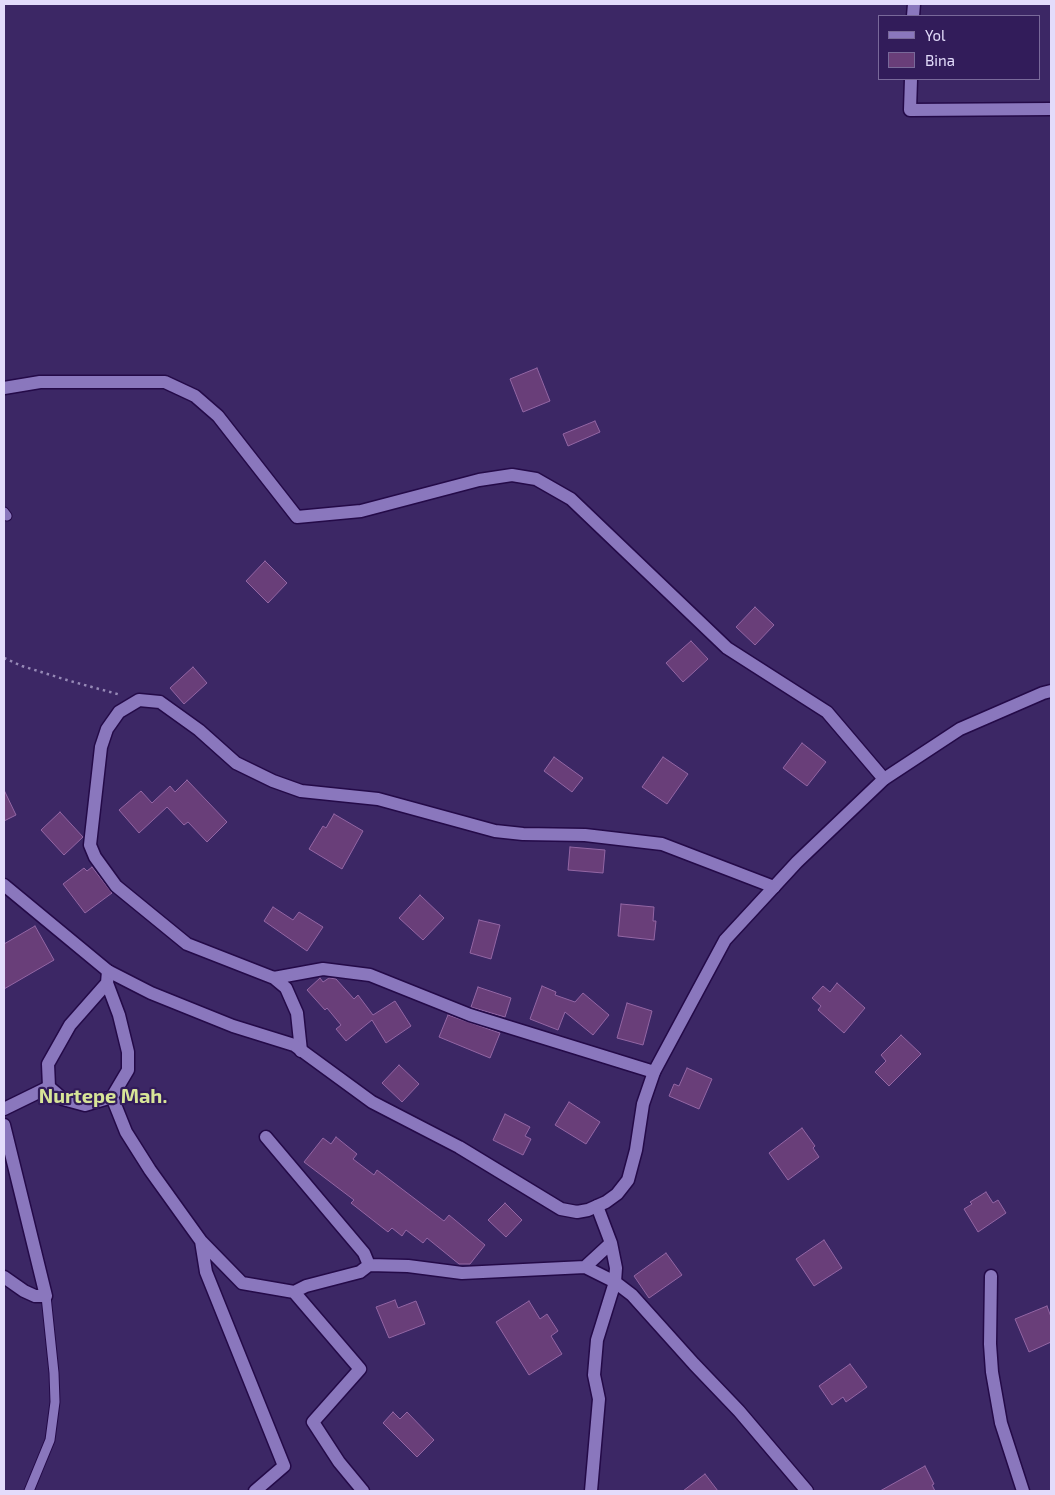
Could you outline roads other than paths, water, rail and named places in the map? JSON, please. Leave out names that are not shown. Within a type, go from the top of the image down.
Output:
[{"type":"street","points":[[911,80],[910,110],[1051,109]]},
{"type":"street","points":[[4,388],[40,382],[164,382],[195,396],[218,416],[297,517],[361,511],[479,480],[512,475],[536,479],[571,499],[727,648],[827,712],[884,779]]},
{"type":"street","points":[[4,885],[107,977],[233,1026],[294,1045],[372,1102],[460,1147],[561,1209],[577,1212],[597,1206],[617,1194],[628,1180],[636,1150],[643,1104],[654,1072],[724,940],[798,862],[884,779],[960,729],[1051,691]]},
{"type":"street","points":[[301,1051],[297,1014],[286,988],[274,978],[187,944],[116,886],[95,857],[90,845],[101,747],[107,730],[119,712],[139,700],[160,702],[199,730],[236,763],[273,781],[301,791],[378,799],[495,831],[523,834],[585,835],[662,844],[774,888]]},
{"type":"street","points":[[274,978],[323,968],[370,975],[470,1015],[654,1072]]},
{"type":"street","points":[[107,977],[128,1052],[128,1070],[112,1097],[85,1105],[63,1099],[49,1087],[48,1064],[70,1025],[107,977]]},
{"type":"street","points":[[4,1109],[49,1087]]},
{"type":"street","points":[[112,1097],[126,1132],[150,1170],[202,1241],[242,1283],[294,1292],[306,1286],[360,1272],[369,1265],[408,1266],[462,1273],[585,1267],[615,1282],[632,1295],[651,1314],[694,1364],[739,1411],[807,1491]]},
{"type":"street","points":[[4,1125],[46,1296],[35,1296],[4,1277]]},
{"type":"street","points":[[266,1137],[364,1253],[369,1265]]},
{"type":"street","points":[[591,1491],[598,1399],[594,1375],[597,1340],[615,1282],[616,1268],[611,1242],[597,1206]]},
{"type":"street","points":[[202,1241],[206,1272],[284,1466],[255,1491]]},
{"type":"street","points":[[585,1267],[611,1242]]},
{"type":"street","points":[[991,1276],[990,1344],[992,1372],[1001,1423],[1023,1491]]},
{"type":"street","points":[[294,1292],[360,1369],[313,1422],[339,1462],[363,1491]]},
{"type":"lane","points":[[29,1491],[50,1440],[55,1402],[46,1296]]},
{"type":"district","name":"Nurtepe Mah.","points":[[103,1096]]}]
